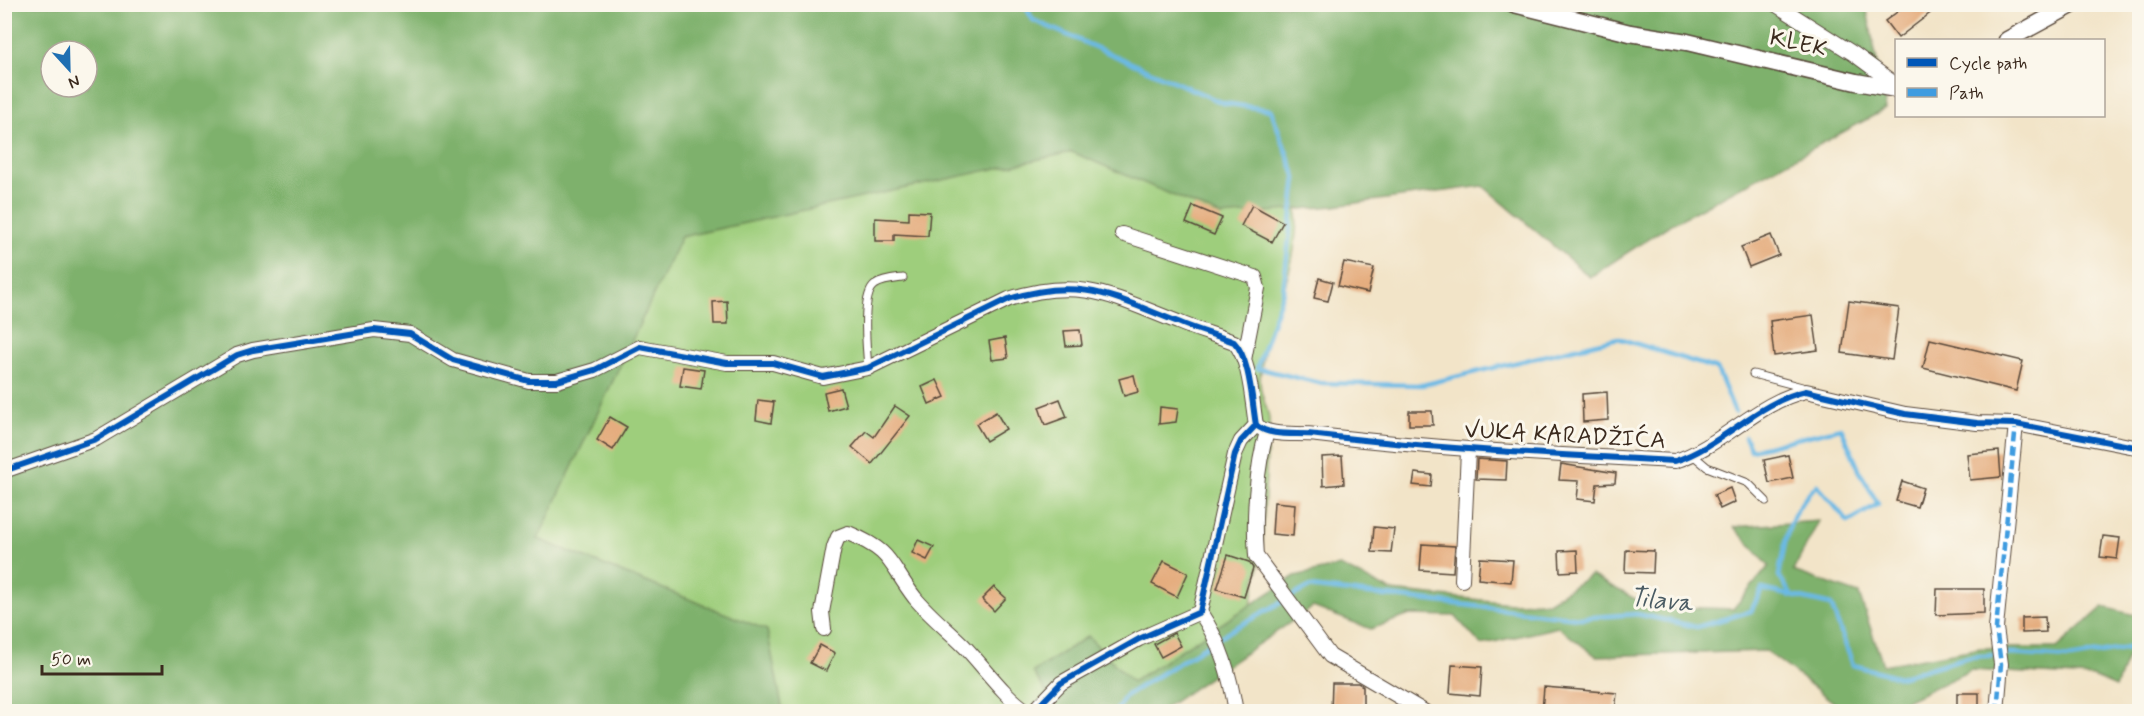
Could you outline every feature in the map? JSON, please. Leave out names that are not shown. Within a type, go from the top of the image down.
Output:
[{"type":"street","name":"KLEK","points":[[1514,4],[1630,33],[1687,42],[1856,82],[1895,87]]},
{"type":"street","name":"KLEK","points":[[1775,4],[1854,54],[1895,86]]},
{"type":"street","points":[[2009,39],[2074,4]]},
{"type":"street","points":[[1122,234],[1255,278],[1258,288],[1244,360]]},
{"type":"street","points":[[4,471],[96,439],[237,355],[253,350],[374,330],[410,334],[453,360],[529,381],[557,381],[595,370],[640,347],[727,363],[773,363],[823,377],[868,368],[1009,299],[1031,292],[1059,288],[1107,293],[1234,342],[1240,349],[1261,428],[1262,450],[1255,538],[1256,556],[1330,656],[1425,711]]},
{"type":"street","points":[[1806,391],[1905,414],[1977,423],[2016,424],[2139,448]]},
{"type":"street","name":"VUKA KARADŽIĆA","points":[[1261,428],[1468,451],[1675,461],[1692,455],[1769,406],[1793,394],[1806,391]]},
{"type":"street","points":[[1997,711],[2001,664],[1996,628],[2016,424]]},
{"type":"street","points":[[1236,711],[1231,678],[1221,649],[1215,633],[1200,612],[1235,454],[1241,441],[1261,428]]},
{"type":"street","points":[[1462,580],[1468,451]]},
{"type":"street","points":[[824,629],[822,612],[834,547],[838,537],[848,532],[871,542],[889,556],[914,597],[933,618],[964,646],[1012,700],[1031,711],[1061,683],[1139,639],[1200,612]]},
{"type":"street","points":[[2000,695],[2005,711]]},
{"type":"lane","points":[[868,368],[866,333],[870,291],[875,284],[903,278]]},
{"type":"lane","points":[[1753,374],[1802,387],[1806,391]]},
{"type":"lane","points":[[1692,455],[1707,467],[1748,483],[1766,501]]},
{"type":"green space","points":[[4,5],[1041,5],[1298,196],[1293,255],[1267,341],[1261,370],[1261,389],[1269,417],[1262,551],[1246,629],[1092,711],[5,711]]},
{"type":"green space","points":[[4,5],[1866,5],[1886,109],[1668,226],[1590,277],[1483,186],[1334,206],[1221,216],[1072,152],[681,237],[538,539],[767,630],[783,711],[5,711]]},
{"type":"green space","points":[[1819,521],[1793,571],[1859,594],[1883,665],[1981,648],[2057,648],[2103,607],[2139,616],[2139,655],[2127,657],[2116,687],[2093,677],[1971,670],[1885,711],[1845,711],[1766,651],[1596,656],[1558,627],[1481,645],[1455,616],[1410,615],[1371,629],[1313,607],[1160,711],[1058,711],[1033,672],[1088,636],[1132,682],[1295,576],[1340,566],[1391,591],[1511,603],[1548,602],[1591,575],[1648,606],[1733,609],[1769,566],[1734,527]]},
{"type":"building","points":[[1908,4],[1942,4],[1898,38],[1885,21]]},
{"type":"building","points":[[1252,205],[1283,222],[1272,242],[1241,226]]},
{"type":"building","points":[[1193,206],[1222,218],[1214,235],[1186,223]]},
{"type":"building","points":[[909,211],[930,212],[928,236],[894,234],[894,241],[875,241],[875,218],[909,220]]},
{"type":"building","points":[[1771,235],[1779,255],[1749,267],[1741,247]]},
{"type":"building","points":[[1344,262],[1374,268],[1368,293],[1338,286]]},
{"type":"building","points":[[1319,278],[1333,282],[1328,301],[1314,298]]},
{"type":"building","points":[[727,301],[728,324],[714,324],[713,302]]},
{"type":"building","points":[[1849,301],[1899,308],[1892,360],[1842,353]]},
{"type":"building","points":[[1813,315],[1818,350],[1774,356],[1770,321]]},
{"type":"building","points":[[1080,330],[1082,345],[1066,346],[1064,331]]},
{"type":"building","points":[[1005,338],[1008,358],[992,360],[989,341]]},
{"type":"building","points":[[1930,339],[2023,361],[2016,391],[1923,368]]},
{"type":"building","points":[[683,367],[704,370],[701,389],[680,386]]},
{"type":"building","points":[[1134,375],[1138,392],[1124,396],[1119,379]]},
{"type":"building","points":[[937,380],[945,397],[929,404],[922,387]]},
{"type":"building","points":[[841,388],[846,406],[828,411],[824,392]]},
{"type":"building","points":[[1607,392],[1608,420],[1583,422],[1582,394]]},
{"type":"building","points":[[1060,399],[1067,417],[1045,425],[1039,407]]},
{"type":"building","points":[[758,400],[774,402],[771,423],[756,420]]},
{"type":"building","points":[[895,406],[910,416],[872,464],[852,447],[866,431],[874,437]]},
{"type":"building","points":[[1160,407],[1178,409],[1176,422],[1159,424]]},
{"type":"building","points":[[1409,411],[1432,411],[1433,425],[1409,425]]},
{"type":"building","points":[[996,412],[1006,429],[986,441],[976,424]]},
{"type":"building","points":[[610,417],[627,427],[613,450],[597,440]]},
{"type":"building","points":[[1999,451],[2001,477],[1970,480],[1967,454]]},
{"type":"building","points":[[1788,455],[1793,478],[1769,483],[1764,460]]},
{"type":"building","points":[[1342,456],[1344,484],[1323,486],[1322,457]]},
{"type":"building","points":[[1477,459],[1507,461],[1506,480],[1476,479]]},
{"type":"building","points":[[1561,464],[1616,473],[1615,483],[1597,484],[1595,501],[1577,499],[1579,481],[1559,480]]},
{"type":"building","points":[[1415,473],[1432,475],[1431,487],[1413,485]]},
{"type":"building","points":[[1902,481],[1923,488],[1917,507],[1896,501]]},
{"type":"building","points":[[1730,488],[1735,502],[1720,509],[1714,495]]},
{"type":"building","points":[[1274,502],[1295,504],[1293,536],[1272,534]]},
{"type":"building","points":[[1374,527],[1394,529],[1391,553],[1372,552]]},
{"type":"building","points":[[2103,536],[2120,538],[2117,559],[2100,557]]},
{"type":"building","points":[[918,540],[934,547],[927,560],[912,553]]},
{"type":"building","points":[[1422,544],[1455,546],[1453,572],[1420,570]]},
{"type":"building","points":[[1577,550],[1578,571],[1560,572],[1559,551]]},
{"type":"building","points":[[1626,550],[1654,551],[1653,573],[1625,572]]},
{"type":"building","points":[[1228,555],[1249,562],[1253,568],[1244,597],[1217,589]]},
{"type":"building","points":[[1480,558],[1513,560],[1511,582],[1478,579]]},
{"type":"building","points":[[1164,561],[1188,573],[1177,597],[1152,584]]},
{"type":"building","points":[[994,587],[1006,598],[994,611],[982,599]]},
{"type":"building","points":[[1937,589],[1984,589],[1984,613],[1936,615]]},
{"type":"building","points":[[2045,617],[2046,632],[2022,633],[2022,618]]},
{"type":"building","points":[[1174,633],[1181,646],[1161,657],[1154,644]]},
{"type":"building","points":[[820,645],[835,653],[826,671],[810,663]]},
{"type":"building","points":[[1452,665],[1482,667],[1480,696],[1450,693]]},
{"type":"building","points":[[1332,683],[1358,683],[1363,686],[1363,711],[1331,711]]},
{"type":"building","points":[[1544,687],[1617,693],[1615,711],[1542,711]]},
{"type":"building","points":[[1957,693],[1979,693],[1979,710],[1957,710]]},
{"type":"waterway","points":[[1024,4],[1033,20],[1223,103],[1271,110],[1296,178],[1283,292],[1257,368],[1319,383],[1422,385],[1618,338],[1717,369],[1735,412]]},
{"type":"waterway","points":[[1745,437],[1751,450],[1841,428],[1860,472],[1878,504],[1848,522],[1817,485],[1799,506],[1786,537],[1779,576],[1791,595]]},
{"type":"waterway","name":"Tilava","points":[[1116,712],[1125,696],[1235,628],[1309,587],[1579,618],[1637,614],[1697,627],[1751,611],[1762,589],[1831,605],[1853,665],[1899,677],[1968,657],[2012,654],[2070,658],[2140,646]]},
{"type":"marked path","points":[[1997,712],[2001,664],[1996,628],[2016,424]]},
{"type":"cycle path","points":[[4,471],[96,439],[237,355],[253,350],[374,330],[410,334],[453,360],[529,381],[557,381],[595,370],[640,347],[727,363],[773,363],[823,377],[868,368],[1009,299],[1057,289],[1077,290],[1115,298],[1234,342],[1244,358],[1247,369],[1256,425]]},
{"type":"cycle path","points":[[1033,712],[1061,683],[1139,639],[1200,612],[1235,454],[1241,441],[1256,425],[1269,432],[1277,433],[1496,451],[1675,461],[1708,445],[1771,404],[1806,391],[1905,414],[1977,423],[2016,424],[2140,448]]}]
